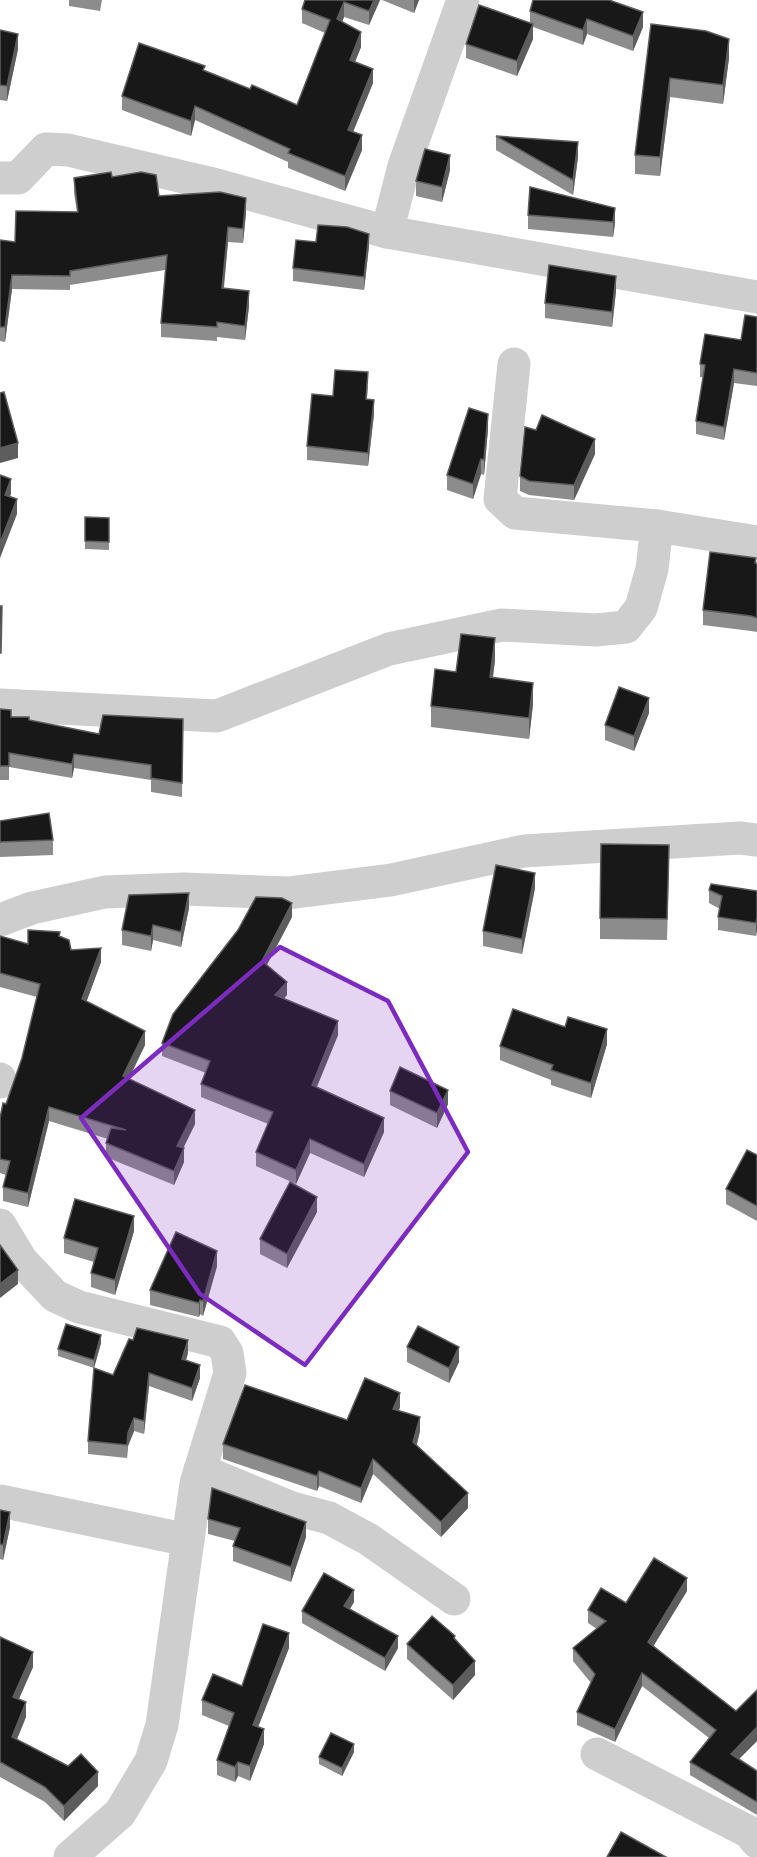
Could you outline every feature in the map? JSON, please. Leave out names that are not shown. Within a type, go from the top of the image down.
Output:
[{"type":"street","points":[[387,232],[404,166],[463,0]]},
{"type":"street","points":[[0,178],[18,178],[46,149],[68,150],[209,183],[387,232],[757,297]]},
{"type":"street","points":[[514,364],[500,499],[515,513],[657,526],[757,542]]},
{"type":"street","points":[[0,705],[217,716],[389,649],[502,625],[596,630],[626,627],[641,609],[652,569],[657,526]]},
{"type":"street","points":[[0,920],[32,908],[105,892],[184,889],[288,893],[391,880],[524,851],[740,838],[757,840]]},
{"type":"street","points":[[0,1225],[21,1260],[56,1296],[79,1306],[220,1342],[227,1353],[230,1373],[200,1470],[162,1725],[151,1761],[120,1813],[70,1857]]},
{"type":"street","points":[[200,1470],[292,1508],[329,1518],[368,1539],[454,1599]]},
{"type":"street","points":[[0,1501],[188,1540]]},
{"type":"street","points":[[597,1754],[749,1832],[757,1842]]},
{"type":"street","points":[[754,1857],[757,1851]]},
{"type":"highlighted area","points":[[280,947],[388,1001],[468,1152],[305,1365],[200,1294],[81,1118]]},
{"type":"building","points":[[305,0],[374,0],[369,11],[344,2],[337,19],[361,32],[350,60],[373,69],[348,130],[362,135],[345,176],[288,153],[290,149],[195,106],[191,121],[122,96],[139,43],[205,66],[203,70],[250,89],[252,85],[297,105],[330,20],[302,9]]},
{"type":"building","points":[[533,0],[609,0],[643,12],[633,36],[587,19],[583,30],[530,11]]},
{"type":"building","points":[[479,5],[533,24],[517,61],[466,44]]},
{"type":"building","points":[[651,24],[706,31],[729,39],[723,85],[670,78],[660,157],[635,155]]},
{"type":"building","points":[[0,30],[18,34],[7,86],[0,85]]},
{"type":"building","points":[[496,136],[578,142],[573,180]]},
{"type":"building","points":[[425,149],[450,155],[442,187],[416,181]]},
{"type":"building","points":[[111,172],[112,177],[141,172],[156,175],[159,196],[220,192],[246,198],[243,229],[228,227],[222,288],[249,291],[245,326],[217,322],[217,327],[161,323],[167,255],[70,271],[70,276],[12,275],[5,327],[0,327],[0,240],[15,242],[16,211],[78,212],[74,178]]},
{"type":"building","points":[[530,187],[615,208],[613,222],[528,215]]},
{"type":"building","points":[[318,225],[347,227],[369,234],[364,277],[293,268],[296,240],[316,242]]},
{"type":"building","points":[[549,265],[616,276],[612,312],[545,303]]},
{"type":"building","points":[[745,315],[757,317],[757,373],[734,369],[724,427],[696,421],[705,365],[700,364],[705,334],[741,340]]},
{"type":"building","points":[[335,370],[368,372],[366,399],[374,400],[368,453],[307,446],[312,394],[333,396]]},
{"type":"building","points":[[4,392],[18,443],[0,448],[0,393]]},
{"type":"building","points":[[469,408],[488,414],[484,460],[481,459],[473,484],[447,475]]},
{"type":"building","points":[[542,415],[595,439],[574,485],[529,481],[520,476],[525,427],[536,430]]},
{"type":"building","points":[[0,475],[11,479],[5,495],[17,499],[0,543]]},
{"type":"building","points":[[85,517],[109,518],[109,542],[85,541]]},
{"type":"building","points":[[710,552],[756,558],[757,618],[703,610]]},
{"type":"building","points":[[0,606],[2,606],[1,653],[0,653]]},
{"type":"building","points":[[461,634],[495,638],[490,677],[533,683],[529,718],[431,706],[435,669],[456,672]]},
{"type":"building","points":[[619,687],[649,698],[634,736],[605,725]]},
{"type":"building","points":[[0,709],[11,710],[11,717],[29,717],[29,720],[99,734],[103,715],[183,719],[182,783],[151,778],[151,765],[74,754],[72,764],[9,753],[9,766],[0,766]]},
{"type":"building","points":[[49,813],[53,840],[0,842],[0,821]]},
{"type":"building","points":[[601,844],[669,845],[667,919],[600,918]]},
{"type":"building","points":[[496,865],[535,873],[522,939],[483,931]]},
{"type":"building","points":[[711,884],[757,891],[756,923],[718,917],[722,896],[709,890]]},
{"type":"building","points":[[189,893],[181,932],[153,925],[151,936],[122,930],[129,895]]},
{"type":"building","points":[[256,897],[282,898],[292,903],[262,961],[287,982],[275,995],[338,1021],[312,1085],[384,1118],[364,1164],[310,1139],[296,1170],[256,1152],[273,1112],[201,1084],[210,1061],[162,1043],[173,1014],[238,930]]},
{"type":"building","points":[[28,930],[60,932],[59,936],[69,940],[71,950],[101,948],[82,999],[145,1031],[123,1076],[195,1110],[177,1146],[184,1148],[174,1171],[106,1143],[111,1128],[126,1130],[49,1107],[28,1193],[3,1187],[10,1161],[0,1159],[0,1118],[3,1103],[6,1104],[22,1058],[40,984],[0,973],[0,936],[28,944]]},
{"type":"building","points":[[513,1009],[565,1027],[568,1017],[607,1029],[591,1083],[551,1070],[553,1065],[500,1046]]},
{"type":"building","points":[[400,1067],[448,1090],[437,1113],[390,1091]]},
{"type":"building","points":[[747,1150],[757,1155],[757,1206],[726,1189]]},
{"type":"building","points":[[290,1182],[317,1197],[287,1254],[260,1239]]},
{"type":"building","points":[[75,1199],[134,1216],[115,1280],[91,1273],[98,1248],[64,1238]]},
{"type":"building","points":[[176,1232],[217,1251],[203,1301],[200,1300],[199,1303],[150,1290]]},
{"type":"building","points":[[0,1245],[18,1270],[0,1284]]},
{"type":"building","points":[[66,1324],[101,1335],[94,1360],[58,1349]]},
{"type":"building","points":[[418,1326],[459,1347],[449,1368],[407,1347]]},
{"type":"building","points":[[137,1328],[188,1340],[182,1359],[200,1365],[192,1388],[149,1373],[144,1421],[134,1418],[128,1433],[127,1445],[88,1441],[94,1368],[113,1375],[129,1339],[133,1340]]},
{"type":"building","points":[[365,1378],[400,1393],[393,1409],[420,1417],[413,1442],[468,1493],[441,1522],[373,1459],[361,1488],[319,1471],[317,1476],[223,1444],[245,1385],[347,1420]]},
{"type":"building","points":[[212,1488],[306,1522],[291,1567],[233,1546],[240,1528],[208,1519]]},
{"type":"building","points":[[0,1510],[10,1512],[3,1545],[0,1544]]},
{"type":"building","points":[[654,1558],[687,1578],[648,1642],[736,1711],[757,1690],[757,1727],[731,1754],[757,1771],[757,1802],[690,1762],[716,1730],[642,1673],[615,1729],[577,1712],[595,1674],[573,1648],[606,1621],[588,1610],[601,1588],[626,1603]]},
{"type":"building","points":[[324,1573],[354,1590],[344,1606],[398,1636],[385,1658],[302,1611]]},
{"type":"building","points":[[432,1616],[455,1636],[454,1638],[475,1661],[453,1685],[407,1644]]},
{"type":"building","points":[[263,1624],[289,1633],[253,1725],[264,1729],[250,1766],[238,1762],[235,1767],[217,1760],[234,1713],[202,1700],[213,1674],[242,1686]]},
{"type":"building","points":[[0,1637],[33,1652],[13,1697],[26,1702],[12,1737],[68,1766],[81,1754],[98,1772],[64,1806],[45,1787],[0,1762]]},
{"type":"building","points":[[331,1733],[354,1744],[342,1768],[319,1757]]},
{"type":"building","points":[[621,1832],[666,1857],[607,1857]]}]
